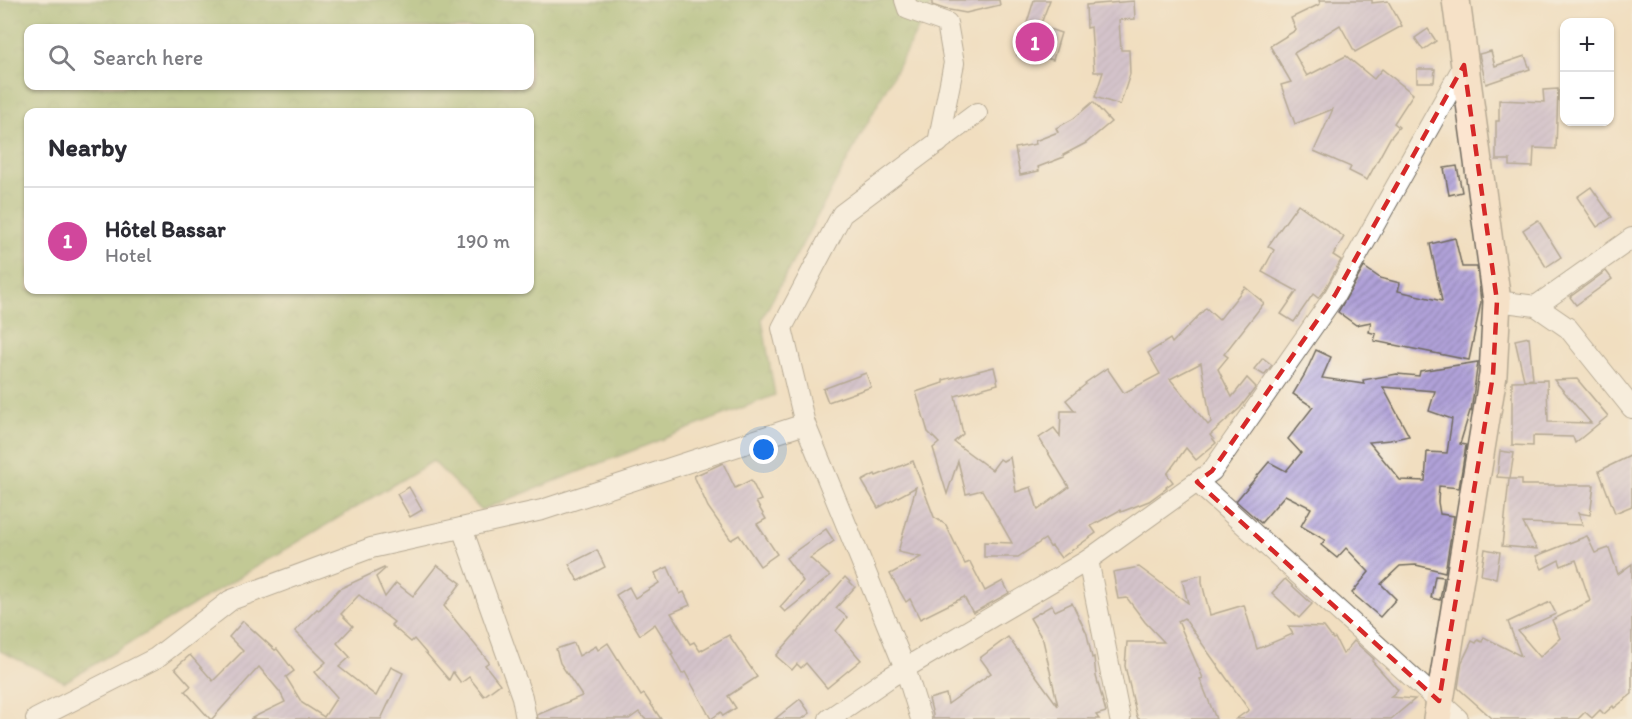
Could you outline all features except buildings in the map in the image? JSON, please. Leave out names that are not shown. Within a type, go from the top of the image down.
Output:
[{"type":"street","points":[[905,0],[908,9],[947,23],[954,63],[938,142]]},
{"type":"street","points":[[1445,713],[1493,375],[1497,301],[1456,0]]},
{"type":"street","points":[[829,719],[905,668],[1088,560],[1212,471],[1335,295],[1464,65]]},
{"type":"street","points":[[921,719],[905,668],[804,424],[782,328],[842,214],[977,113]]},
{"type":"street","points":[[1536,306],[1632,238]]},
{"type":"street","points":[[1497,301],[1536,306],[1568,328],[1632,408]]},
{"type":"street","points":[[36,719],[156,658],[231,600],[371,548],[542,510],[804,424]]},
{"type":"street","points":[[1197,482],[1445,713]]},
{"type":"street","points":[[462,528],[522,697],[526,719]]},
{"type":"street","points":[[1088,560],[1120,719]]},
{"type":"highlighted area","points":[[1464,65],[1497,301],[1493,375],[1439,701],[1197,482],[1212,471],[1335,295]]},
{"type":"green space","points":[[0,0],[931,0],[931,5],[762,319],[775,395],[481,510],[433,461],[65,682],[0,651]]},
{"type":"place","name":"Hôtel Bassar","points":[[1035,42]]}]
